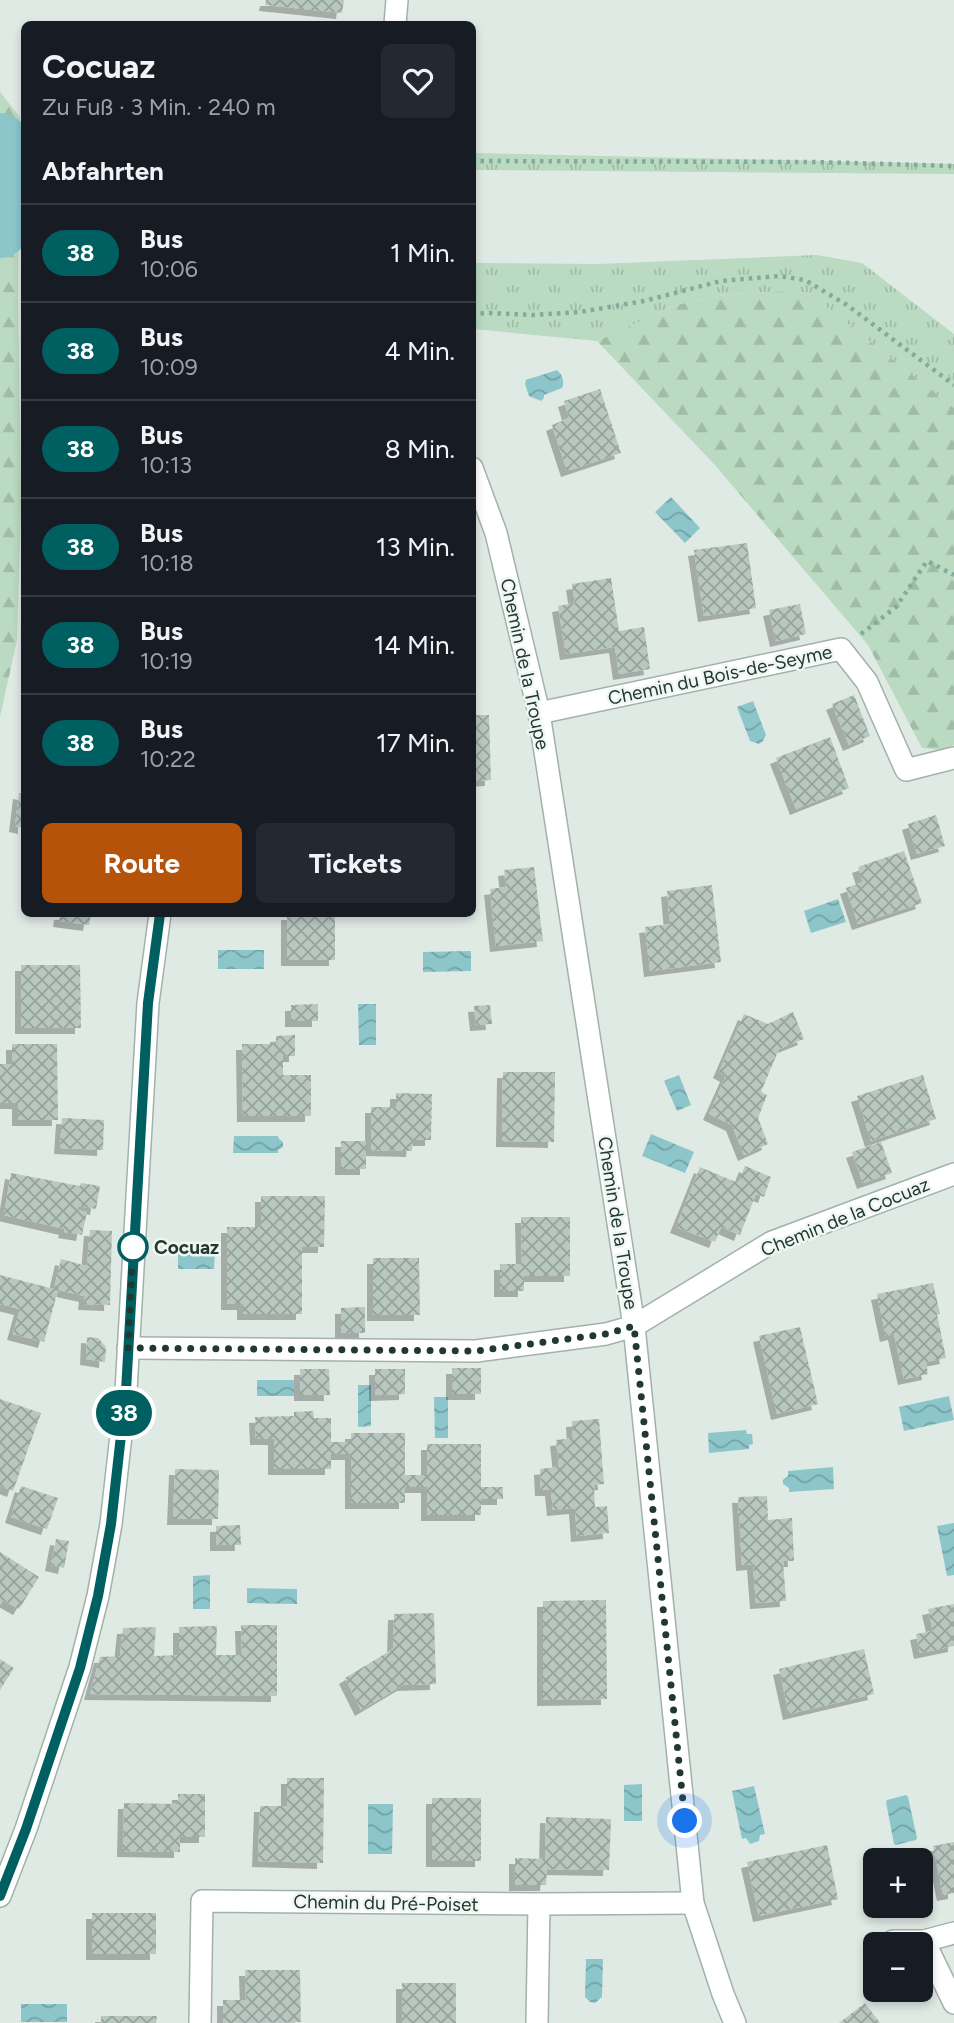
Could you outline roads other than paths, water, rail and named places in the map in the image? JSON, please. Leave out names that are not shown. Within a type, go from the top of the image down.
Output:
[{"type":"street","points":[[395,21],[397,0]]},
{"type":"street","name":"Chemin de la Troupe","points":[[476,479],[496,533],[538,713],[634,1326],[693,1903],[735,2023]]},
{"type":"street","name":"Chemin du Bois-de-Seyme","points":[[538,713],[841,649],[867,682],[906,770],[954,758]]},
{"type":"street","points":[[0,1896],[26,1829],[80,1668],[98,1596],[111,1524],[120,1458],[128,1348],[148,1003],[160,917]]},
{"type":"street","name":"Chemin de la Cocuaz","points":[[128,1348],[476,1351],[606,1334],[634,1326],[772,1242],[954,1174]]},
{"type":"street","name":"Chemin du Pré-Poiset","points":[[200,2023],[202,1901],[693,1903]]},
{"type":"street","points":[[537,2023],[539,1904]]},
{"type":"street","points":[[933,1939],[954,1933]]},
{"type":"street","points":[[933,1960],[954,2003]]},
{"type":"water","points":[[557,370],[562,378],[562,388],[544,395],[541,401],[529,396],[526,380]]},
{"type":"water","points":[[671,497],[700,528],[685,543],[655,512]]},
{"type":"water","points":[[753,701],[766,735],[759,744],[750,741],[737,707]]},
{"type":"water","points":[[838,899],[846,922],[811,933],[804,911]]},
{"type":"water","points":[[218,950],[264,950],[264,969],[218,969]]},
{"type":"water","points":[[471,951],[471,971],[423,972],[423,952]]},
{"type":"water","points":[[358,1004],[376,1004],[376,1045],[359,1045]]},
{"type":"water","points":[[679,1075],[691,1105],[677,1111],[664,1081]]},
{"type":"water","points":[[651,1134],[694,1152],[685,1173],[642,1156]]},
{"type":"water","points":[[234,1136],[278,1136],[283,1147],[278,1153],[233,1153]]},
{"type":"water","points":[[178,1251],[215,1251],[214,1269],[178,1269]]},
{"type":"water","points":[[257,1380],[294,1380],[294,1396],[257,1396]]},
{"type":"water","points":[[358,1385],[371,1385],[371,1426],[358,1427]]},
{"type":"water","points":[[949,1396],[954,1420],[904,1431],[899,1407]]},
{"type":"water","points":[[434,1397],[448,1397],[448,1438],[435,1438]]},
{"type":"water","points":[[746,1430],[747,1434],[752,1434],[753,1444],[749,1445],[749,1449],[709,1453],[708,1433]]},
{"type":"water","points":[[833,1467],[834,1489],[789,1492],[789,1488],[783,1484],[788,1471]]},
{"type":"water","points":[[954,1523],[954,1575],[947,1576],[937,1526]]},
{"type":"water","points":[[210,1575],[210,1609],[193,1609],[193,1576]]},
{"type":"water","points":[[247,1588],[297,1589],[297,1604],[247,1603]]},
{"type":"water","points":[[642,1784],[642,1821],[624,1821],[624,1785]]},
{"type":"water","points":[[754,1786],[765,1834],[760,1835],[759,1841],[750,1844],[746,1838],[742,1839],[732,1791]]},
{"type":"water","points":[[906,1795],[917,1838],[896,1845],[886,1802]]},
{"type":"water","points":[[368,1804],[393,1804],[392,1854],[368,1854]]},
{"type":"water","points":[[586,1959],[603,1959],[602,1997],[595,2003],[585,1997]]},
{"type":"water","points":[[21,2004],[67,2004],[67,2022],[21,2022]]},
{"type":"waterway","points":[[0,141],[7,157],[0,230]]},
{"type":"place","name":"Cocuaz","points":[[133,1247]]}]
